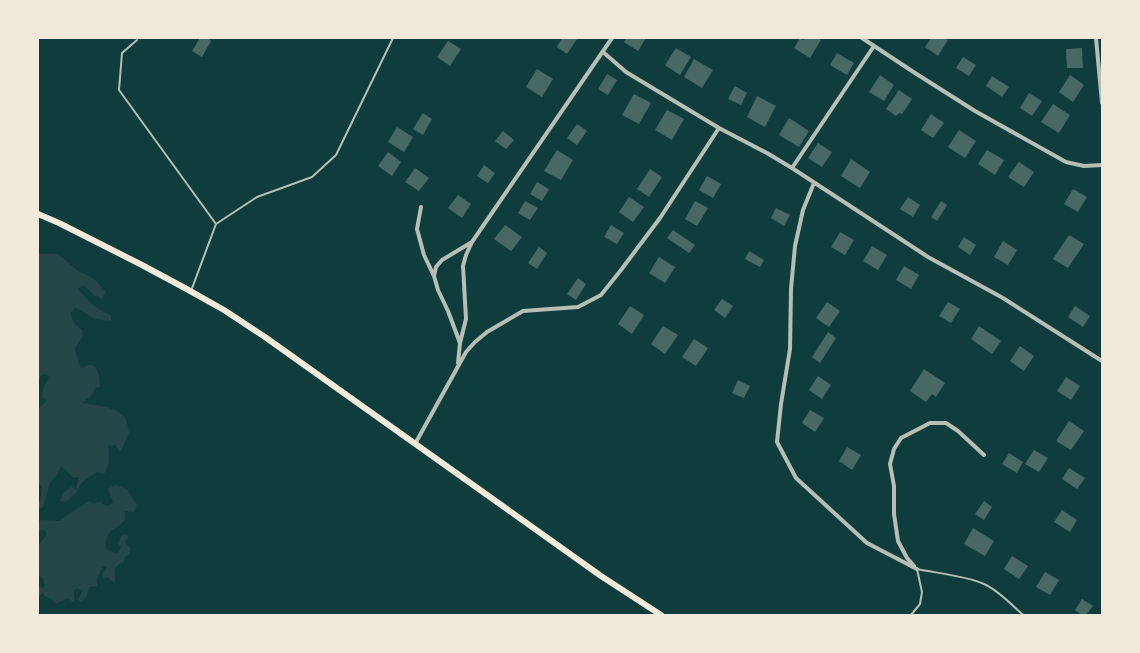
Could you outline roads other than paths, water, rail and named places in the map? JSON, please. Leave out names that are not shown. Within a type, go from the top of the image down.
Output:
[{"type":"main road","points":[[38,214],[66,226],[142,265],[224,310],[265,337],[602,576],[661,615]]},
{"type":"street","points":[[458,366],[460,343],[466,319],[463,266],[466,254],[472,242],[612,38]]},
{"type":"street","points":[[862,38],[975,111],[1066,162],[1084,166],[1102,165]]},
{"type":"street","points":[[1096,38],[1102,103]]},
{"type":"street","points":[[792,168],[874,46]]},
{"type":"street","points":[[603,52],[626,72],[719,128],[792,168],[928,257],[1004,298],[1102,361]]},
{"type":"street","points":[[415,444],[466,352],[487,332],[523,311],[578,307],[601,295],[660,218],[719,128]]},
{"type":"street","points":[[814,183],[803,210],[795,246],[791,290],[790,349],[781,404],[777,442],[796,478],[867,543],[917,569]]},
{"type":"street","points":[[421,207],[417,229],[424,255],[448,310],[460,343]]},
{"type":"street","points":[[434,276],[436,268],[442,260],[472,242]]},
{"type":"street","points":[[917,569],[906,558],[898,541],[894,514],[894,486],[890,464],[894,449],[901,438],[930,423],[946,423],[958,431],[984,455]]},
{"type":"lane","points":[[191,292],[216,224],[257,197],[312,176],[336,155],[393,38]]},
{"type":"lane","points":[[137,40],[122,53],[119,90],[216,224]]},
{"type":"lane","points":[[911,615],[920,604],[922,592],[917,569],[967,578],[985,584],[997,592],[1023,615]]}]
